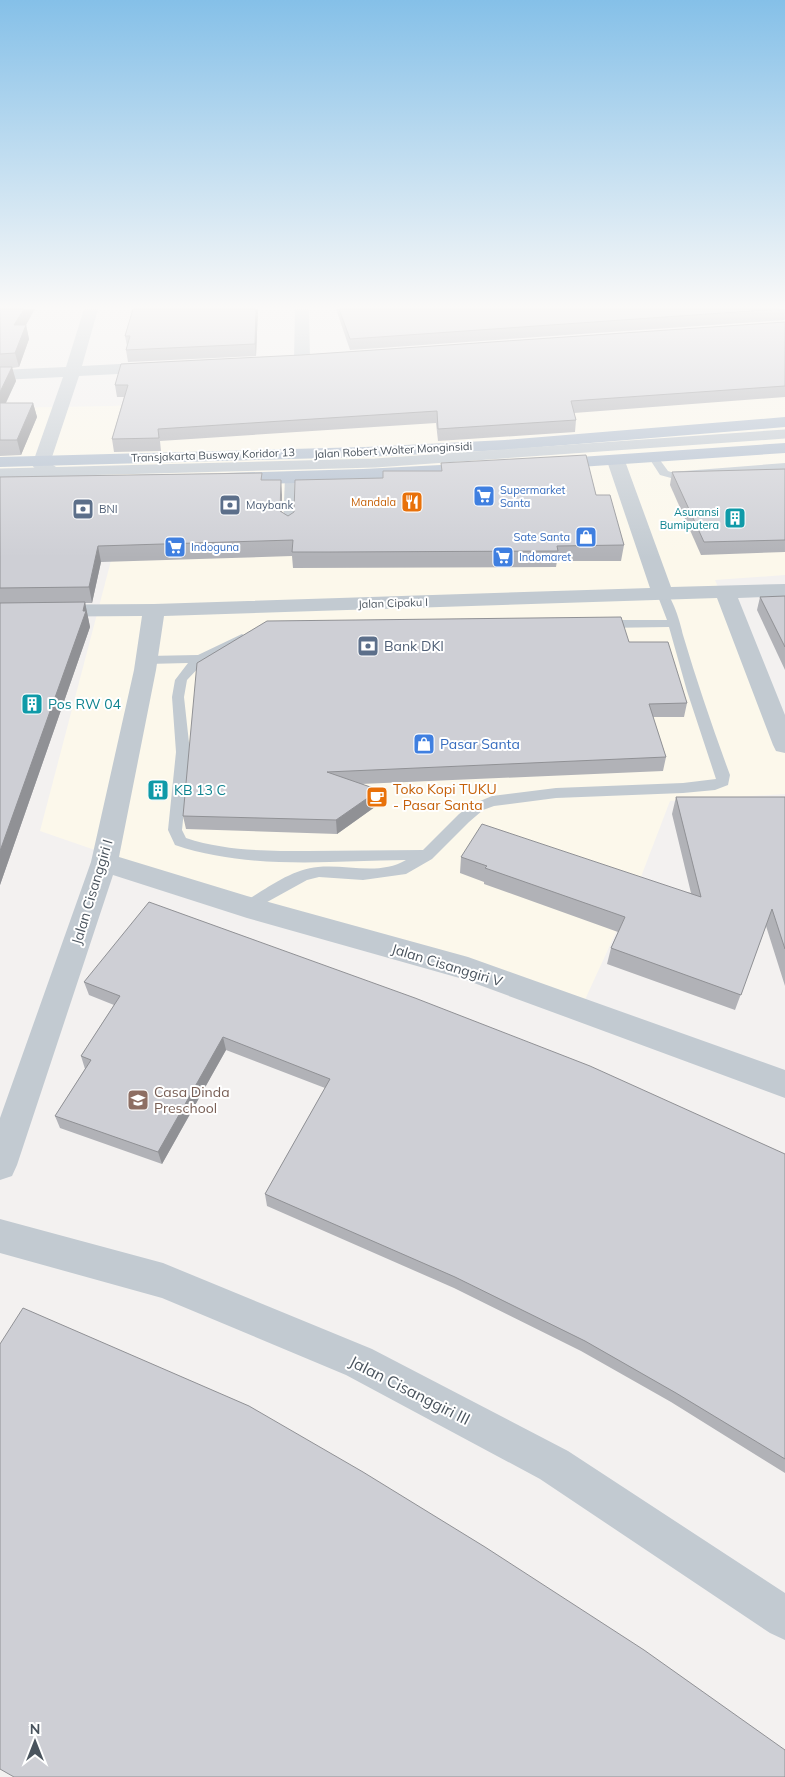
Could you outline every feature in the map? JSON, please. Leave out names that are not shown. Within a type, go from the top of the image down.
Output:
[{"type":"main road","name":"Jalan Robert Wolter Monginsidi","points":[[0,462],[365,452],[505,444],[785,422]]},
{"type":"main road","points":[[505,444],[573,459],[625,460],[764,424]]},
{"type":"main road","name":"Jalan Robert Wolter Monginsidi","points":[[0,485],[290,478],[625,460],[785,448]]},
{"type":"main road","points":[[154,481],[229,456]]},
{"type":"main road","points":[[159,458],[228,479]]},
{"type":"main road","points":[[0,472],[37,461]]},
{"type":"main road","points":[[0,477],[19,484]]},
{"type":"street","points":[[65,392],[37,461],[50,470],[99,482]]},
{"type":"street","points":[[625,460],[663,594]]},
{"type":"street","name":"Jalan Cipaku I","points":[[0,610],[154,610],[785,590]]},
{"type":"street","points":[[725,592],[785,745]]},
{"type":"street","name":"Jalan Cisanggiri I","points":[[0,1165],[104,862],[146,665],[154,610]]},
{"type":"street","name":"Jalan Cisanggiri V","points":[[104,862],[247,907],[468,969],[785,1084]]},
{"type":"street","name":"Jalan Cisanggiri III","points":[[0,1236],[164,1281],[359,1362],[554,1465],[785,1618]]},
{"type":"lane","name":"Transjakarta Busway Koridor 13","points":[[0,472],[375,463],[785,434]]},
{"type":"lane","points":[[654,458],[664,473],[671,475],[785,466]]},
{"type":"lane","points":[[288,527],[290,478]]},
{"type":"lane","points":[[247,907],[303,875],[319,872],[363,875],[401,870],[427,855],[464,818],[478,807],[492,801],[556,793],[683,788],[715,785],[723,782],[723,776],[693,691],[674,623],[663,594]]},
{"type":"lane","points":[[588,624],[674,623]]},
{"type":"lane","points":[[253,632],[200,659],[181,680],[178,697],[183,752],[176,830],[180,841],[198,848],[234,855],[279,857],[427,855]]},
{"type":"lane","points":[[146,665],[200,659]]},
{"type":"lane","points":[[146,665],[189,669]]},
{"type":"shaded area","points":[[385,392],[785,392],[785,575],[715,580],[785,745],[785,794],[670,801],[639,882],[577,1017],[40,831],[118,534],[0,536],[0,408],[111,406]]},
{"type":"building","points":[[126,392],[700,392],[571,401],[576,420],[438,429],[437,411],[158,429],[159,438],[112,439]]},
{"type":"building","points":[[0,403],[33,403],[17,440],[0,440]]},
{"type":"building","points":[[586,455],[596,495],[610,495],[624,545],[557,546],[558,551],[329,552],[292,552],[293,540],[98,546],[89,587],[0,588],[0,477],[262,473],[261,480],[281,480],[280,511],[288,516],[294,512],[295,480],[383,478],[383,471],[442,471],[441,463]]},
{"type":"building","name":"Asuransi Bumiputera","points":[[785,469],[785,540],[704,542],[672,472]]},
{"type":"building","points":[[785,596],[785,647],[760,597]]},
{"type":"building","points":[[85,602],[83,611],[86,611],[0,851],[0,603]]},
{"type":"building","name":"Pasar Santa","points":[[621,617],[629,642],[668,642],[687,703],[649,704],[666,757],[327,772],[379,790],[336,820],[183,816],[197,663],[267,621]]},
{"type":"building","points":[[676,797],[785,797],[785,949],[772,909],[741,995],[611,948],[625,917],[485,868],[487,866],[461,857],[482,824],[701,897]]},
{"type":"building","points":[[149,902],[415,998],[590,1066],[785,1154],[785,1459],[585,1341],[455,1277],[265,1194],[330,1079],[223,1037],[158,1152],[55,1116],[91,1060],[81,1056],[120,996],[84,982]]},
{"type":"building","points":[[23,1308],[249,1406],[363,1472],[485,1547],[644,1650],[785,1750],[785,1777],[14,1777],[0,1769],[0,1344]]},
{"type":"place","name":"Supermarket Santa","points":[[484,496]]},
{"type":"place","name":"Mandala","points":[[412,502]]},
{"type":"place","name":"Maybank","points":[[230,505]]},
{"type":"place","name":"BNI","points":[[83,509]]},
{"type":"place","name":"Asuransi Bumiputera","points":[[735,518]]},
{"type":"place","name":"Sate Santa","points":[[586,537]]},
{"type":"place","name":"Indoguna","points":[[175,547]]},
{"type":"place","name":"Indomaret","points":[[503,557]]},
{"type":"place","name":"Bank DKI","points":[[368,646]]},
{"type":"place","name":"Pos RW 04","points":[[32,704]]},
{"type":"place","name":"Pasar Santa","points":[[424,744]]},
{"type":"place","name":"KB 13 C","points":[[158,790]]},
{"type":"place","name":"Toko Kopi TUKU - Pasar Santa","points":[[377,797]]},
{"type":"place","name":"Casa Dinda Preschool","points":[[138,1100]]}]
